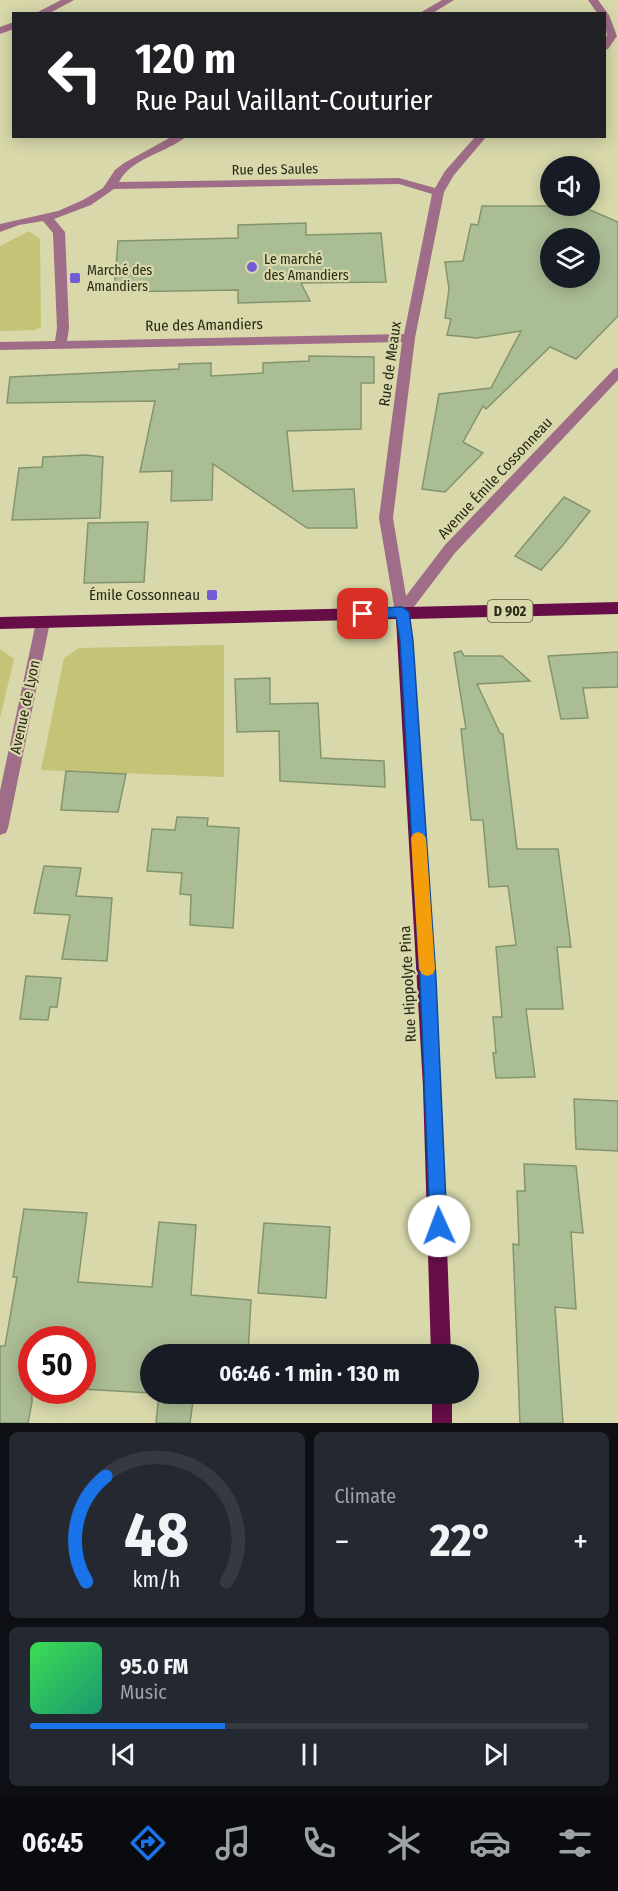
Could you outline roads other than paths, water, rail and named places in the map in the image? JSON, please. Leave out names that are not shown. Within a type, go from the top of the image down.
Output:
[{"type":"main road","name":"D 902","points":[[0,623],[618,608]]},
{"type":"main road","name":"Rue Hippolyte Pina","points":[[402,612],[406,641],[434,1090],[441,1344]]},
{"type":"main road","points":[[442,1404],[442,1423]]},
{"type":"street","points":[[43,12],[69,0]]},
{"type":"street","points":[[427,12],[449,0]]},
{"type":"street","points":[[593,0],[602,12]]},
{"type":"street","points":[[606,20],[612,36],[606,44]]},
{"type":"street","points":[[0,228],[30,218],[47,218],[70,211],[95,198],[110,186],[118,172],[178,138]]},
{"type":"street","name":"Rue de Meaux","points":[[402,612],[386,518],[409,338],[438,192],[449,173],[480,138]]},
{"type":"street","name":"Rue des Saules","points":[[110,186],[399,181],[438,192]]},
{"type":"street","points":[[47,218],[59,232],[63,328],[60,345]]},
{"type":"street","name":"Rue des Amandiers","points":[[0,346],[409,338]]},
{"type":"street","name":"Avenue Émile Cossonneau","points":[[402,612],[450,549],[618,372]]},
{"type":"street","name":"Avenue de Lyon","points":[[0,828],[43,622]]},
{"type":"place","name":"Le marché des Amandiers","points":[[252,267]]},
{"type":"place","name":"Marché des Amandiers","points":[[75,278]]},
{"type":"place","name":"Émile Cossonneau","points":[[212,595]]}]
